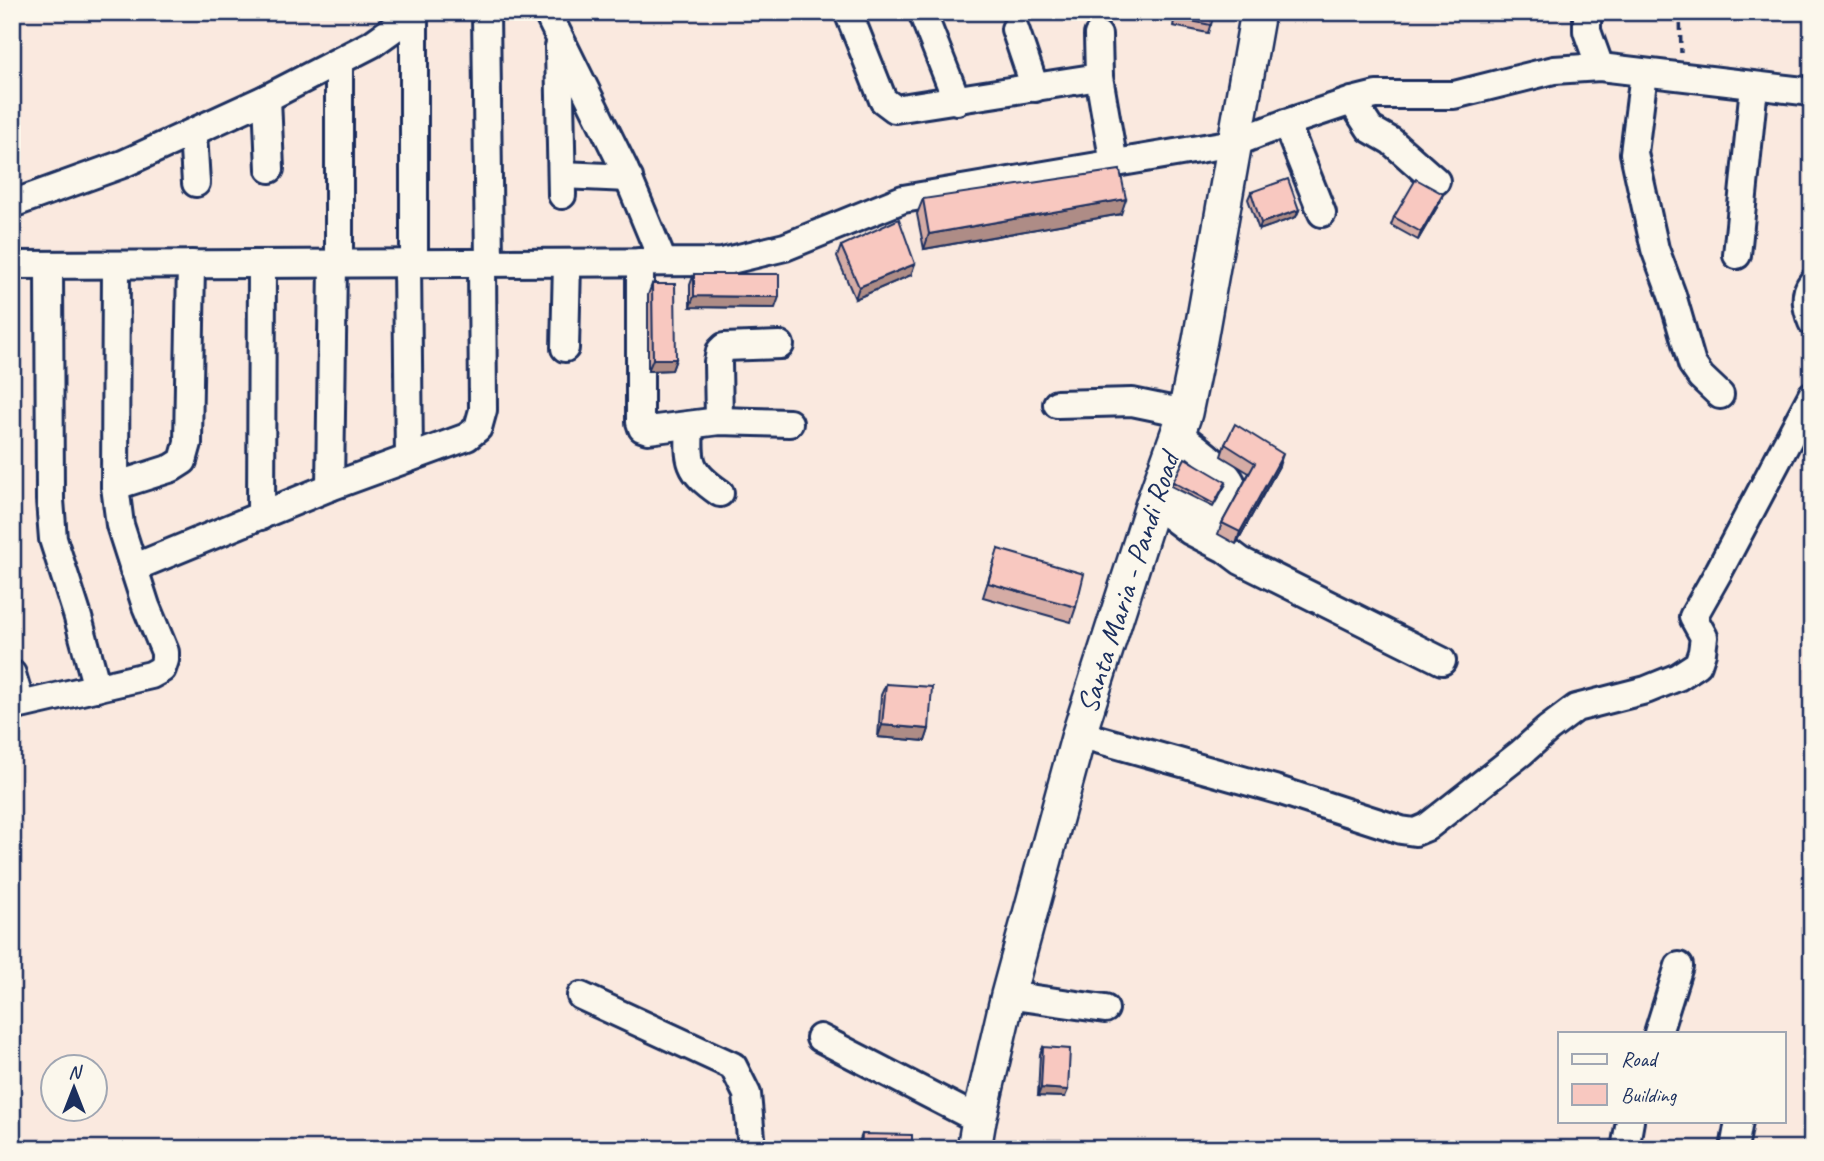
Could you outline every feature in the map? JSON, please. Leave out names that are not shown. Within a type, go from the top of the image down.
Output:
[{"type":"main road","name":"Santa Maria - Pandi Road","points":[[976,1135],[1008,995],[1079,734],[1181,423],[1200,340],[1258,12]]},
{"type":"street","points":[[133,568],[330,487],[467,437],[478,428],[483,410],[486,12]]},
{"type":"street","points":[[547,12],[629,178],[651,262],[640,424],[642,428],[648,430],[719,421],[789,423]]},
{"type":"street","points":[[848,12],[883,100],[895,109],[1099,77]]},
{"type":"street","points":[[922,12],[957,101]]},
{"type":"street","points":[[1587,12],[1587,31],[1600,67]]},
{"type":"street","points":[[409,458],[415,14]]},
{"type":"street","points":[[12,204],[122,174],[193,133],[372,44],[415,14]]},
{"type":"street","points":[[1015,29],[1035,88]]},
{"type":"street","points":[[1098,35],[1099,77],[1114,164]]},
{"type":"street","points":[[559,38],[562,185],[629,178]]},
{"type":"street","points":[[330,487],[339,62]]},
{"type":"street","points":[[12,265],[722,262],[785,247],[903,199],[1234,143],[1286,123],[1376,95],[1454,95],[1554,70],[1600,67],[1812,92]]},
{"type":"street","points":[[1644,73],[1634,153],[1655,249],[1692,364],[1720,395]]},
{"type":"street","points":[[1737,255],[1754,86]]},
{"type":"street","points":[[267,98],[270,169]]},
{"type":"street","points":[[1353,101],[1370,129],[1391,141],[1436,181]]},
{"type":"street","points":[[1286,123],[1322,213]]},
{"type":"street","points":[[193,133],[196,183]]},
{"type":"street","points":[[565,348],[567,262]]},
{"type":"street","points":[[115,486],[172,468],[183,461],[188,443],[191,264]]},
{"type":"street","points":[[261,516],[262,264]]},
{"type":"street","points":[[49,265],[50,500],[53,539],[97,688]]},
{"type":"street","points":[[12,674],[16,706],[151,675],[162,669],[166,660],[120,525],[115,486],[116,265]]},
{"type":"street","points":[[1812,283],[1807,289],[1807,309],[1812,322]]},
{"type":"street","points":[[719,421],[720,351],[724,347],[780,345]]},
{"type":"street","points":[[1057,404],[1132,402],[1181,423],[1192,444],[1230,479],[1233,487],[1231,500],[1223,514],[1215,519],[1203,518],[1155,496]]},
{"type":"street","points":[[1079,734],[1278,789],[1401,830],[1415,832],[1427,827],[1576,708],[1646,690],[1678,677],[1698,664],[1704,637],[1693,617],[1810,404]]},
{"type":"street","points":[[690,425],[688,453],[692,468],[704,482],[720,493]]},
{"type":"street","points":[[1155,496],[1190,531],[1225,549],[1241,561],[1442,661]]},
{"type":"street","points":[[1658,1032],[1679,966]]},
{"type":"street","points":[[1008,995],[1105,1009]]},
{"type":"street","points":[[580,996],[733,1066],[747,1094],[752,1149]]},
{"type":"street","points":[[820,1038],[976,1135]]},
{"type":"street","points":[[1625,1149],[1630,1122]]},
{"type":"street","points":[[1734,1149],[1740,1122]]},
{"type":"path","points":[[1680,12],[1681,76]]},
{"type":"building","points":[[1177,12],[1214,12],[1211,25],[1176,18]]},
{"type":"building","points":[[1120,170],[1126,199],[929,234],[923,199]]},
{"type":"building","points":[[1288,179],[1299,210],[1261,223],[1251,192]]},
{"type":"building","points":[[1416,179],[1443,194],[1421,232],[1394,217]]},
{"type":"building","points":[[899,219],[915,264],[859,287],[841,246]]},
{"type":"building","points":[[694,274],[779,274],[779,297],[694,296]]},
{"type":"building","points":[[652,284],[675,284],[676,359],[653,359]]},
{"type":"building","points":[[1235,424],[1283,454],[1240,532],[1222,523],[1255,463],[1225,444]]},
{"type":"building","points":[[1185,458],[1226,482],[1214,504],[1173,482]]},
{"type":"building","points":[[998,549],[1084,574],[1076,607],[988,583]]},
{"type":"building","points":[[886,684],[932,687],[929,729],[882,725]]},
{"type":"building","points":[[1043,1047],[1070,1049],[1068,1090],[1041,1088]]},
{"type":"building","points":[[862,1134],[912,1135],[912,1149],[861,1149]]}]
